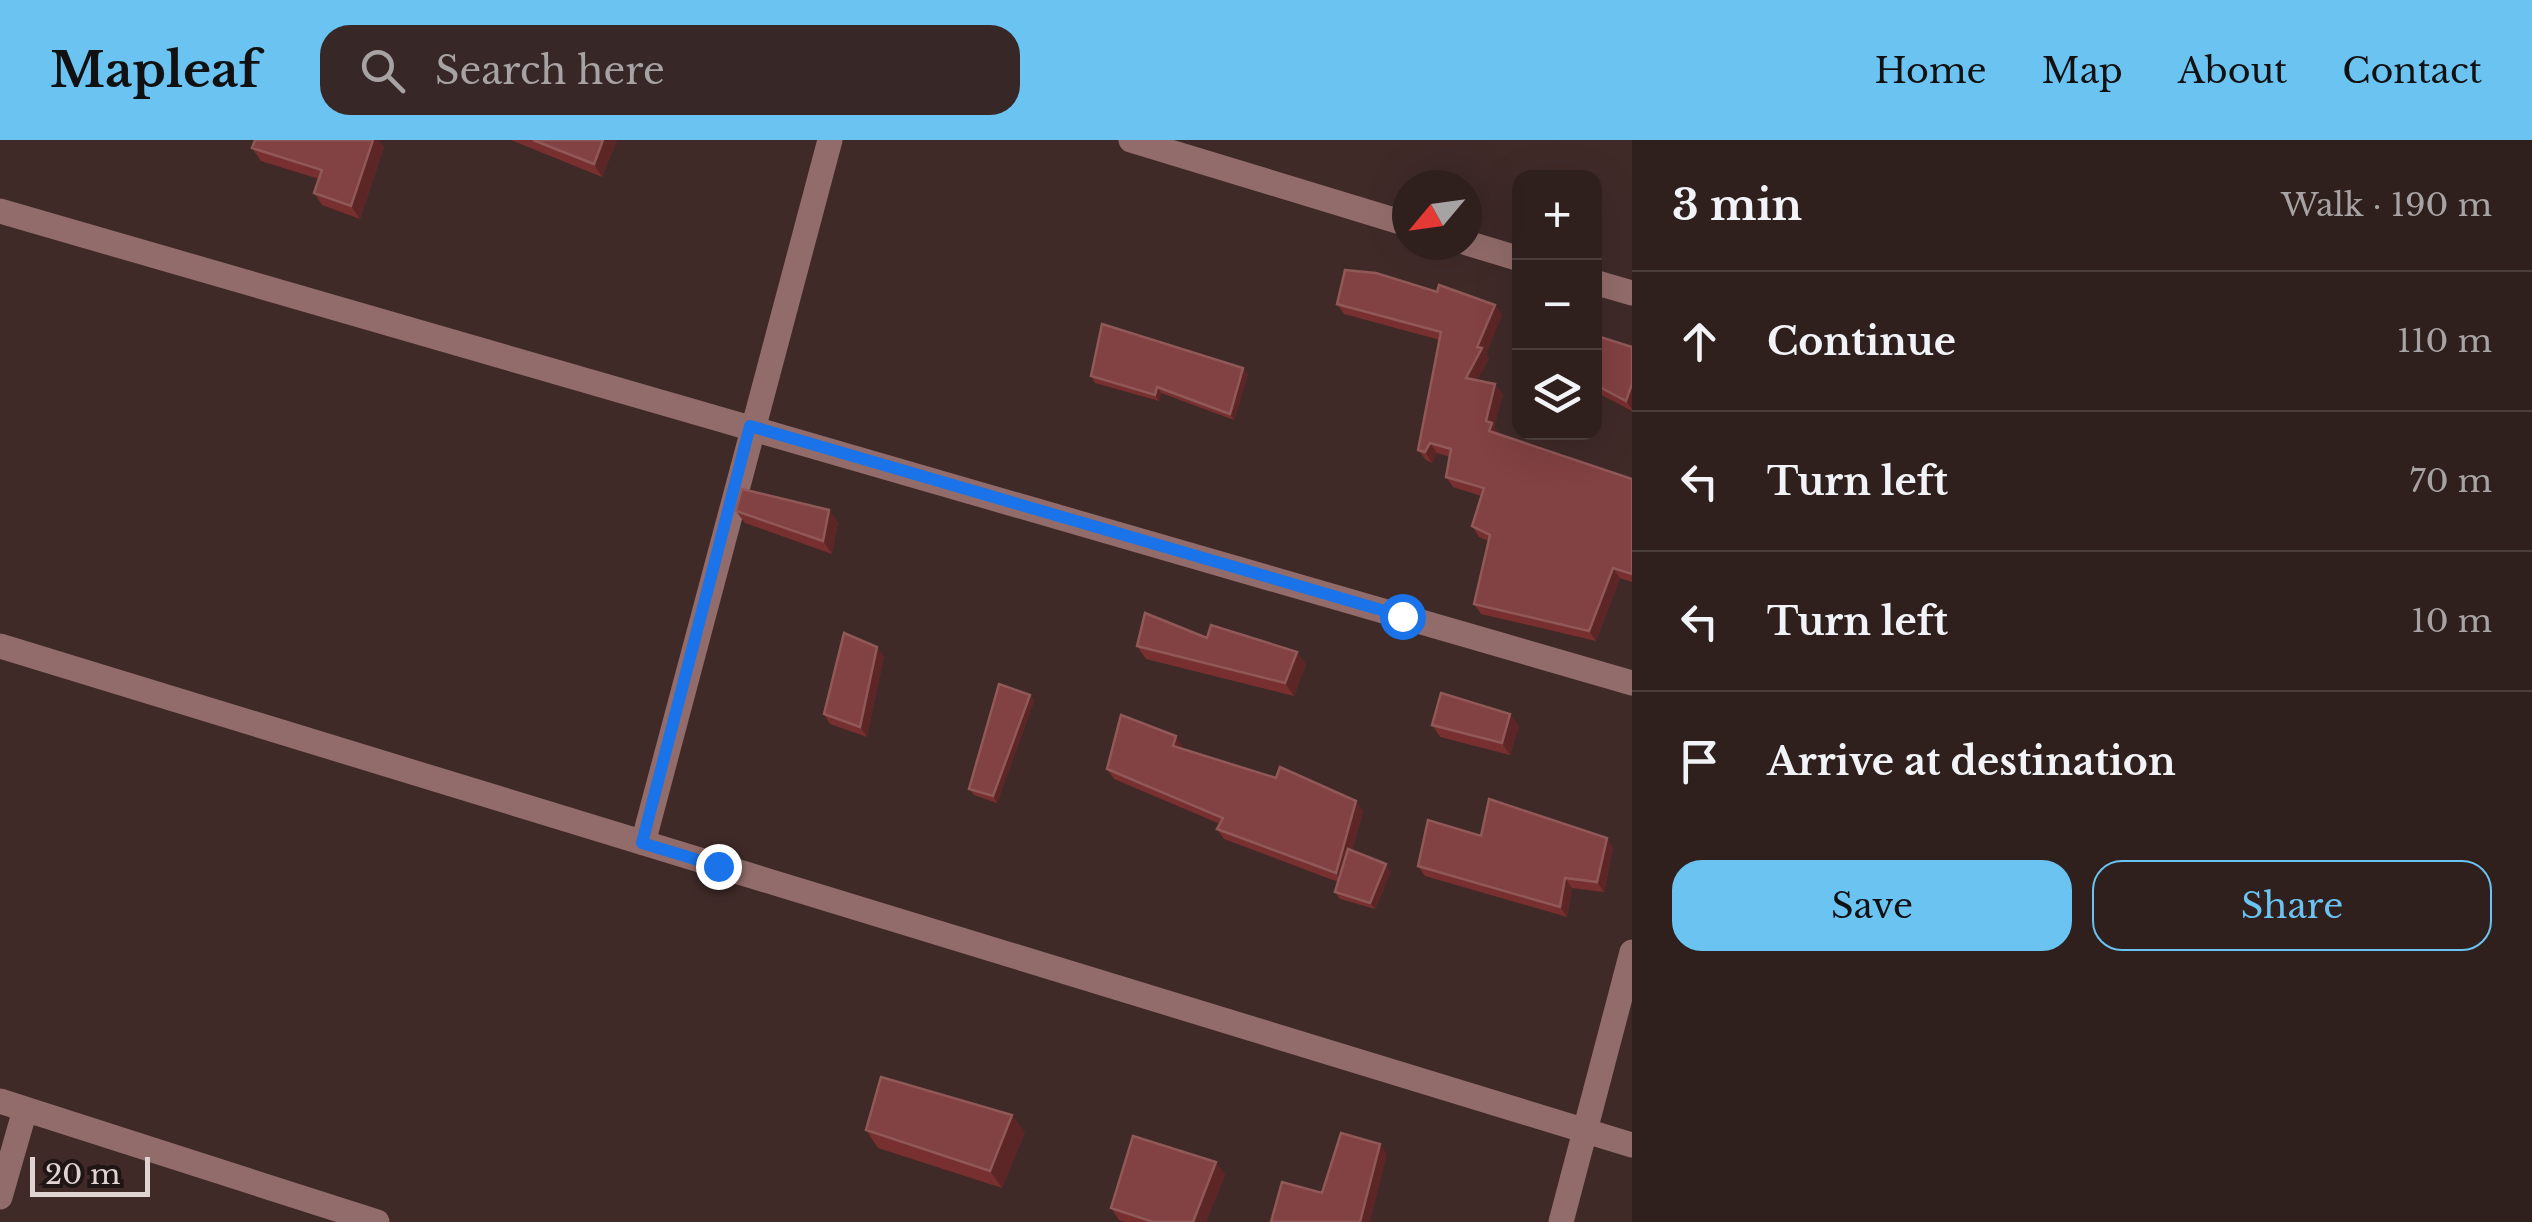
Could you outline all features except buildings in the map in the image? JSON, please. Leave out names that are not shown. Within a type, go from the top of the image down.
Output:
[{"type":"street","points":[[642,843],[750,426],[830,140]]},
{"type":"street","points":[[1131,140],[1392,219]]},
{"type":"street","points":[[0,211],[1632,683]]},
{"type":"street","points":[[1482,248],[1512,257]]},
{"type":"street","points":[[1602,284],[1632,293]]},
{"type":"street","points":[[0,646],[1582,1132],[1632,1144]]},
{"type":"street","points":[[1561,1222],[1632,952]]},
{"type":"street","points":[[0,1101],[377,1222]]},
{"type":"street","points":[[0,1197],[25,1110]]},
{"type":"route","points":[[718,866],[642,843],[750,426],[1402,616]]}]
